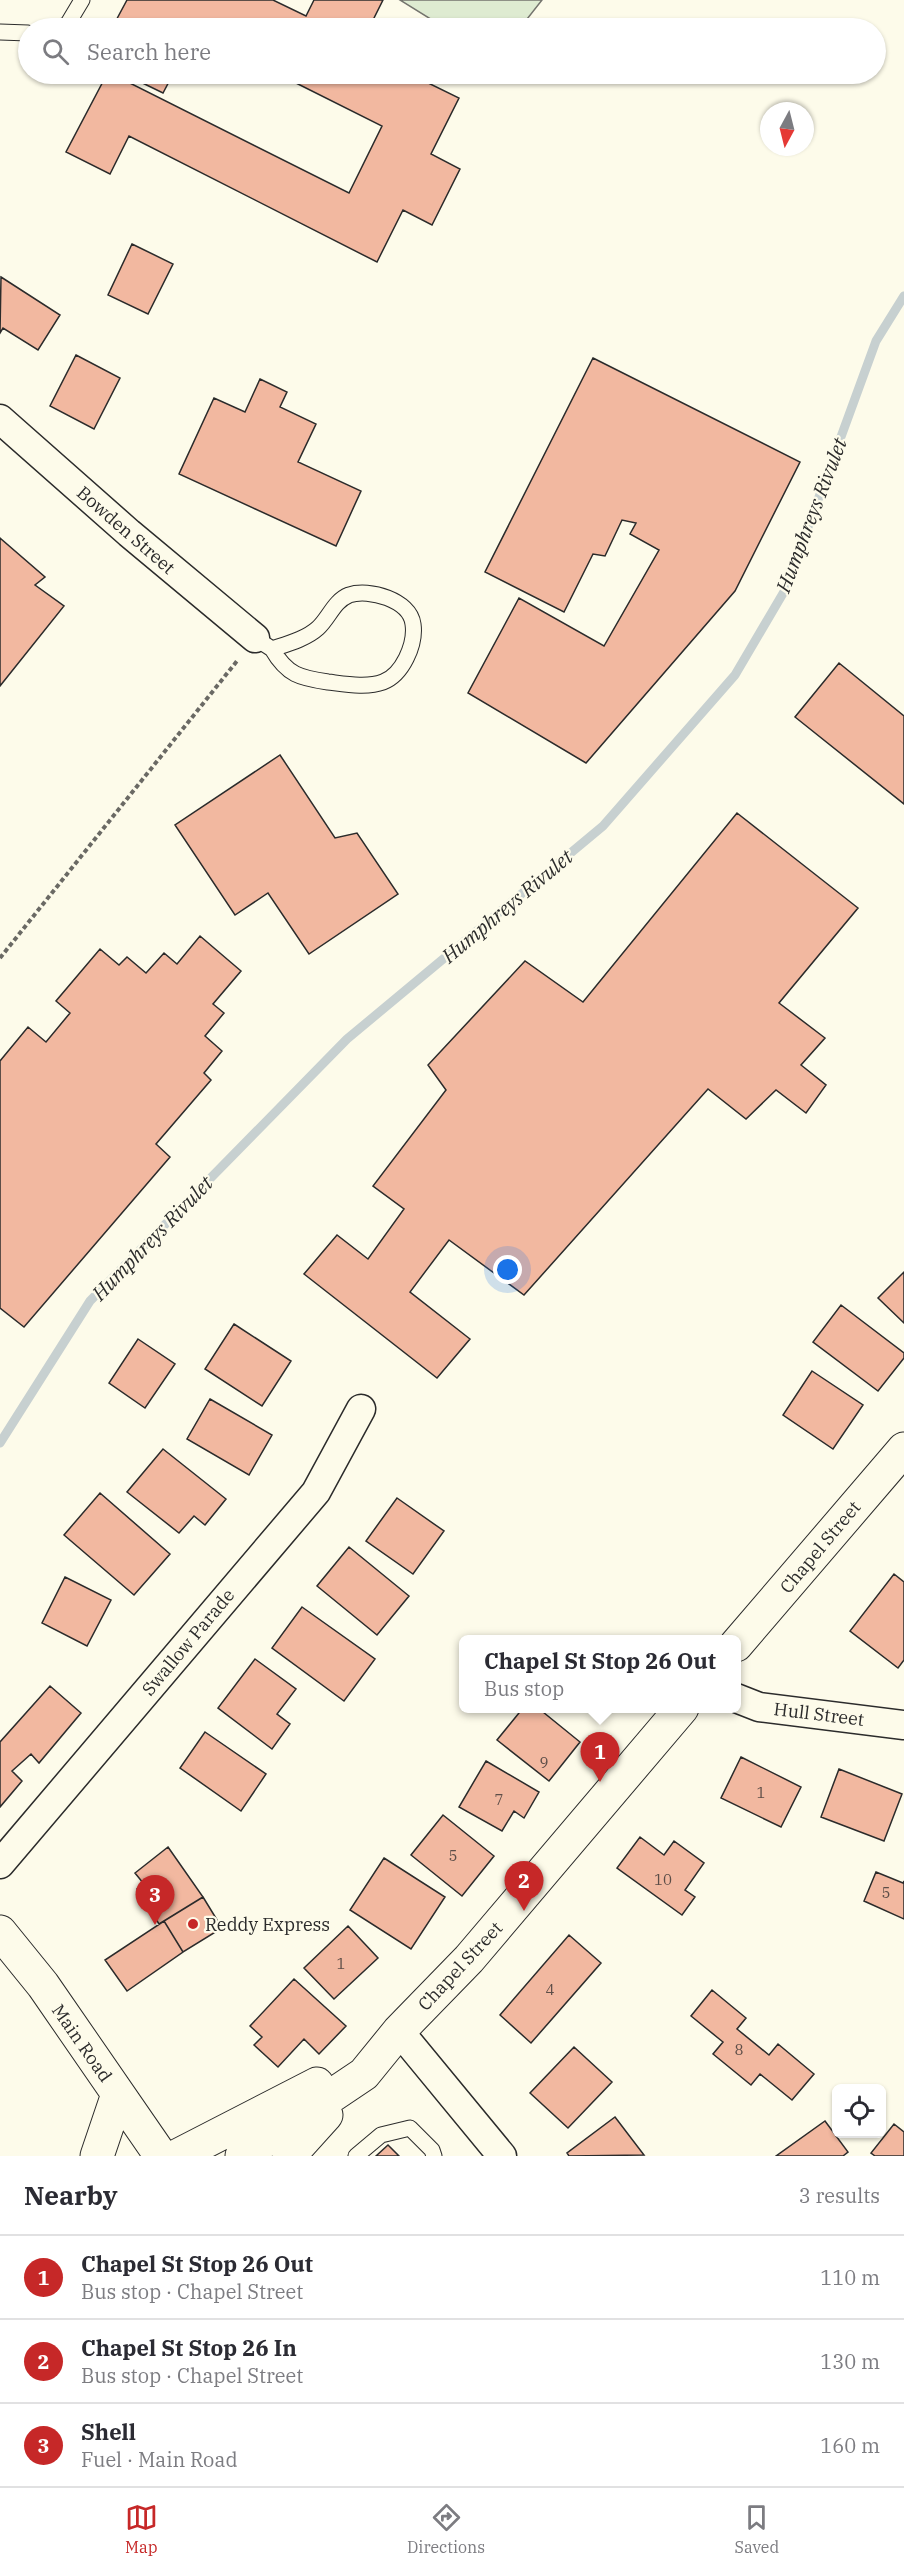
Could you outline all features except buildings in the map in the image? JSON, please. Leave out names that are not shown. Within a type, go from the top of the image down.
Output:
[{"type":"street","name":"Bowden Street","points":[[0,419],[129,533],[264,644]]},
{"type":"street","name":"Swallow Parade","points":[[0,1864],[316,1492],[361,1409]]},
{"type":"street","name":"Chapel Street","points":[[741,1639],[904,1449]]},
{"type":"street","name":"Hull Street","points":[[741,1700],[759,1707],[904,1725]]},
{"type":"street","name":"Chapel Street","points":[[242,2156],[364,2074],[399,2031],[470,1959],[678,1713]]},
{"type":"street","name":"Main Road","points":[[0,1932],[43,1985],[161,2156]]},
{"type":"street","name":"Chapel Street","points":[[177,2156],[307,2090],[399,2031]]},
{"type":"street","points":[[399,2031],[502,2156]]},
{"type":"street","points":[[289,2156],[364,2074]]},
{"type":"street","points":[[97,2156],[118,2094]]},
{"type":"lane","points":[[72,18],[82,0]]},
{"type":"lane","points":[[0,32],[18,33]]},
{"type":"lane","points":[[360,593],[380,595],[396,603],[409,613],[413,623],[410,648],[402,666],[382,683],[368,685],[309,679],[291,672],[281,665],[264,644],[317,630],[336,604],[347,596],[360,593]]},
{"type":"lane","points":[[356,2156],[381,2135],[411,2128],[432,2150],[434,2156]]},
{"type":"path","points":[[0,958],[264,644]]},
{"type":"green space","points":[[400,0],[542,0],[528,18],[429,18]]},
{"type":"waterway","name":"Humphreys Rivulet","points":[[0,1443],[90,1301],[347,1039],[603,826],[735,675],[785,590],[876,341],[904,296]]},
{"type":"place","name":"Chapel St Stop 26 Out","points":[[600,1782]]},
{"type":"place","name":"Chapel St Stop 26 In","points":[[524,1911]]},
{"type":"place","name":"Reddy Express","points":[[193,1924]]},
{"type":"place","name":"Shell","points":[[155,1925]]}]
